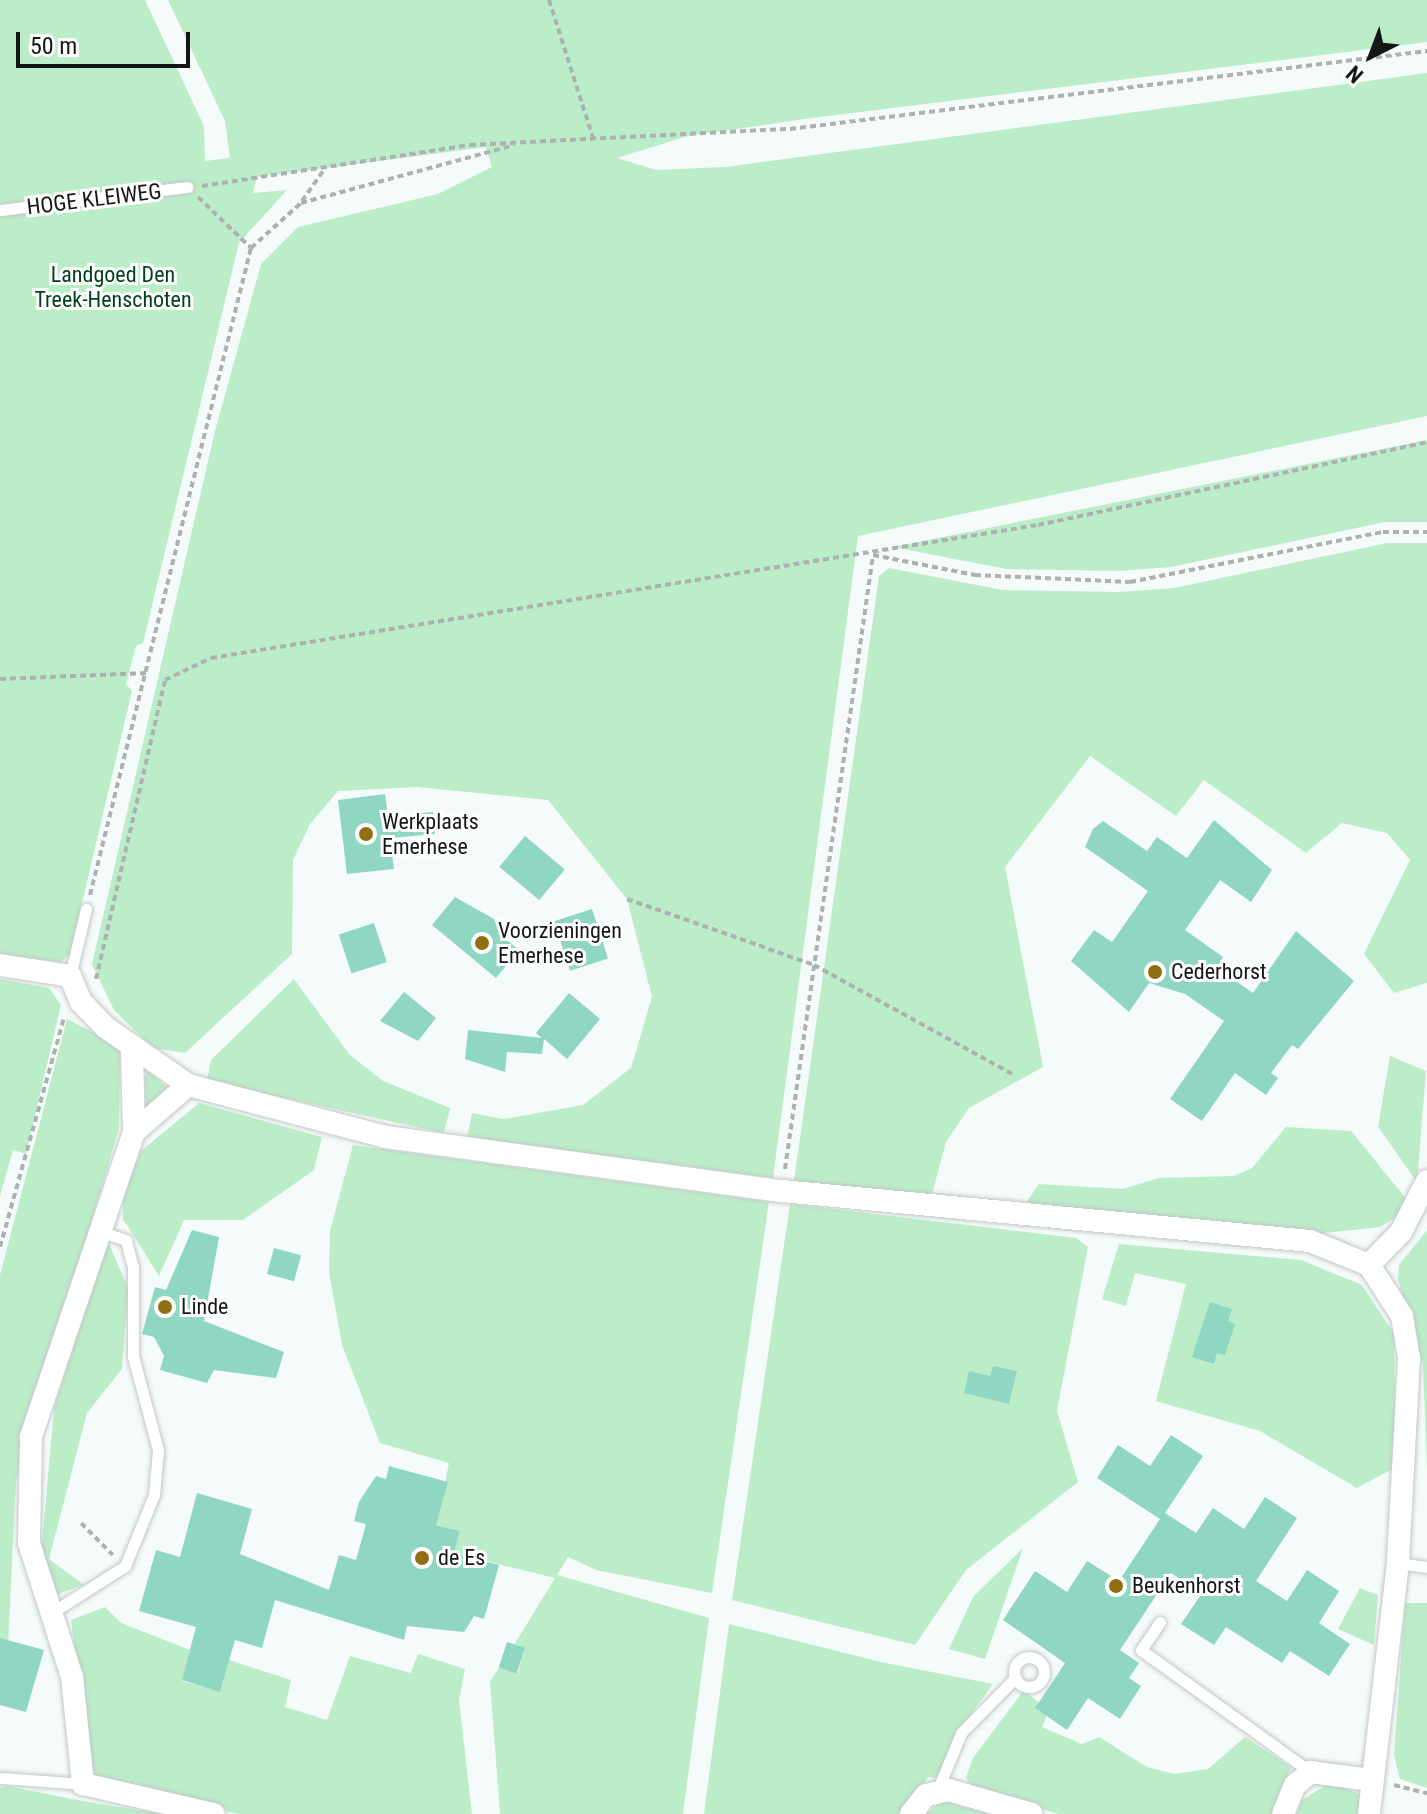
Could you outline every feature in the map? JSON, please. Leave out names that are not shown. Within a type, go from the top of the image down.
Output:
[{"type":"street","points":[[0,965],[71,982],[89,1011],[132,1053],[188,1085],[386,1137],[782,1191],[1310,1241],[1369,1265],[1402,1316],[1409,1358],[1398,1563],[1369,1814]]},
{"type":"street","points":[[132,1053],[134,1132],[31,1437],[29,1543],[72,1677],[83,1784],[214,1814]]},
{"type":"street","points":[[134,1132],[188,1085]]},
{"type":"street","points":[[1369,1265],[1401,1232],[1427,1181]]},
{"type":"street","points":[[1283,1814],[1295,1785],[1311,1772],[1371,1780]]},
{"type":"street","points":[[911,1814],[937,1791],[1032,1814]]},
{"type":"lane","name":"HOGE KLEIWEG","points":[[0,210],[188,187]]},
{"type":"lane","points":[[71,982],[86,909]]},
{"type":"lane","points":[[51,1613],[125,1566],[154,1495],[158,1450],[133,1356],[133,1267],[126,1240],[99,1231]]},
{"type":"lane","points":[[1398,1563],[1427,1567]]},
{"type":"lane","points":[[1160,1622],[1141,1650],[1311,1772]]},
{"type":"lane","points":[[937,1791],[961,1733],[1015,1678]]},
{"type":"lane","points":[[0,1778],[83,1784]]},
{"type":"path","points":[[549,0],[593,138]]},
{"type":"path","points":[[188,187],[524,142],[790,129],[1427,51]]},
{"type":"path","points":[[301,203],[524,142]]},
{"type":"path","points":[[86,909],[147,673],[200,432],[251,248],[301,203],[324,169]]},
{"type":"path","points":[[188,187],[251,248]]},
{"type":"path","points":[[89,1011],[165,680],[211,658],[873,555],[1427,442]]},
{"type":"path","points":[[873,555],[975,575],[1130,582],[1383,532],[1427,532]]},
{"type":"path","points":[[782,1191],[873,555]]},
{"type":"path","points":[[0,679],[147,673]]},
{"type":"path","points":[[627,899],[814,965],[1016,1076]]},
{"type":"path","points":[[0,1247],[71,982]]},
{"type":"path","points":[[81,1523],[103,1545]]},
{"type":"path","points":[[1371,1780],[1427,1793]]},
{"type":"green space","name":"Landgoed Den Treek-Henschoten","points":[[0,0],[145,0],[204,126],[205,161],[230,158],[225,121],[168,0],[1427,0],[1427,42],[812,118],[688,136],[617,158],[656,170],[725,167],[1427,73],[1427,416],[858,536],[773,1178],[467,1137],[472,1113],[503,1119],[583,1105],[631,1068],[652,997],[627,899],[548,800],[417,787],[338,791],[310,824],[293,860],[292,954],[185,1053],[153,1048],[114,1010],[92,964],[215,431],[261,264],[298,227],[438,194],[492,167],[486,147],[257,177],[253,193],[287,190],[239,243],[143,643],[136,646],[126,684],[132,691],[70,954],[61,962],[0,956]]},
{"type":"green space","points":[[1427,440],[1427,522],[1385,522],[1171,567],[1118,571],[1006,569],[893,547]]},
{"type":"green space","points":[[1387,543],[1427,543],[1427,983],[1394,993],[1364,954],[1410,860],[1387,833],[1342,823],[1306,853],[1204,780],[1176,816],[1090,756],[1005,867],[1043,1067],[969,1108],[946,1142],[931,1198],[794,1181],[879,576],[889,568],[1003,590],[1119,592],[1174,588]]},
{"type":"green space","points":[[0,979],[49,988],[61,1005],[26,1154],[13,1150],[0,1196]]},
{"type":"green space","points":[[294,979],[349,1054],[383,1081],[450,1108],[444,1133],[207,1081],[211,1060]]},
{"type":"green space","points":[[67,1019],[120,1046],[119,1128],[16,1480],[8,1645],[0,1642],[0,1275]]},
{"type":"green space","points":[[1390,1056],[1426,1071],[1417,1182],[1378,1127]]},
{"type":"green space","points":[[148,1070],[168,1089],[146,1114],[145,1077]]},
{"type":"green space","points":[[199,1103],[322,1137],[314,1170],[243,1220],[184,1220],[159,1276],[123,1219],[123,1195],[141,1151]]},
{"type":"green space","points":[[1286,1127],[1351,1131],[1413,1207],[1380,1227],[1305,1235],[1023,1207],[1039,1184],[1123,1189],[1159,1178],[1234,1176],[1252,1168]]},
{"type":"green space","points":[[353,1145],[769,1202],[712,1593],[596,1570],[568,1557],[557,1575],[709,1618],[683,1814],[500,1814],[490,1681],[499,1668],[518,1673],[525,1648],[514,1645],[555,1578],[461,1555],[450,1567],[460,1531],[423,1521],[438,1517],[449,1463],[380,1443],[342,1345],[329,1272],[330,1231]]},
{"type":"green space","points":[[790,1204],[1076,1238],[1088,1247],[1057,1411],[1078,1482],[966,1570],[915,1645],[732,1600]]},
{"type":"green space","points":[[1427,1230],[1427,1470],[1423,1365],[1398,1280],[1399,1265]]},
{"type":"green space","points":[[107,1239],[128,1288],[122,1369],[87,1413],[49,1559],[84,1585],[37,1601],[54,1408]]},
{"type":"green space","points":[[1119,1244],[1301,1260],[1362,1285],[1394,1334],[1396,1467],[1357,1488],[1260,1431],[1156,1401],[1186,1284],[1135,1273],[1126,1306],[1102,1299]]},
{"type":"green space","points":[[1023,1548],[985,1659],[949,1649],[973,1597]]},
{"type":"green space","points":[[1360,1588],[1378,1595],[1374,1645],[1338,1629]]},
{"type":"green space","points":[[1405,1603],[1427,1603],[1427,1788],[1400,1779],[1394,1755]]},
{"type":"green space","points":[[105,1607],[121,1623],[190,1650],[182,1681],[220,1691],[229,1660],[291,1680],[285,1707],[327,1720],[350,1656],[411,1673],[418,1654],[465,1669],[459,1700],[472,1814],[238,1814],[93,1780],[71,1620]]},
{"type":"green space","points":[[729,1624],[881,1662],[993,1684],[962,1726],[939,1778],[928,1777],[902,1814],[704,1814]]},
{"type":"green space","points":[[1024,1690],[1049,1711],[1042,1727],[1082,1744],[1099,1737],[1147,1767],[1174,1774],[1208,1769],[1245,1737],[1291,1767],[1272,1814],[1059,1814],[974,1790],[966,1778],[973,1758]]},
{"type":"green space","points":[[1330,1782],[1359,1794],[1362,1814],[1297,1814],[1301,1801]]},
{"type":"green space","points":[[7,1786],[164,1814],[0,1814],[0,1788]]},
{"type":"green space","points":[[942,1801],[989,1814],[926,1814]]},
{"type":"building","name":"Werkplaats Emerhese","points":[[385,794],[388,817],[433,812],[435,834],[390,838],[394,869],[347,874],[338,800]]},
{"type":"building","name":"Cederhorst","points":[[1214,820],[1272,870],[1251,902],[1220,880],[1185,930],[1223,957],[1217,968],[1253,993],[1296,931],[1354,981],[1298,1049],[1292,1045],[1271,1073],[1278,1078],[1266,1095],[1235,1073],[1202,1121],[1170,1099],[1224,1021],[1185,994],[1149,983],[1129,1012],[1071,961],[1094,930],[1112,942],[1148,891],[1085,847],[1093,829],[1103,821],[1147,851],[1157,837],[1187,858]]},
{"type":"building","points":[[525,836],[565,869],[539,900],[499,867]]},
{"type":"building","name":"Voorzieningen Emerhese","points":[[455,897],[508,927],[501,935],[519,950],[496,978],[432,925]]},
{"type":"building","points":[[592,909],[608,958],[570,971],[554,921]]},
{"type":"building","points":[[374,923],[387,962],[351,973],[339,934]]},
{"type":"building","points":[[404,992],[436,1018],[418,1041],[380,1021]]},
{"type":"building","points":[[569,993],[600,1019],[567,1059],[544,1039],[542,1054],[507,1052],[505,1072],[465,1059],[468,1030],[542,1038],[536,1033]]},
{"type":"building","name":"Linde","points":[[192,1230],[219,1237],[204,1321],[284,1352],[276,1378],[214,1370],[207,1383],[160,1370],[164,1356],[154,1337],[142,1334],[155,1287],[166,1290]]},
{"type":"building","points":[[274,1248],[301,1255],[294,1281],[267,1274]]},
{"type":"building","points":[[1210,1302],[1232,1309],[1228,1321],[1235,1324],[1225,1355],[1217,1353],[1214,1364],[1192,1357]]},
{"type":"building","points":[[993,1366],[1017,1371],[1009,1404],[964,1393],[969,1371],[990,1376]]},
{"type":"building","name":"Beukenhorst","points":[[1171,1435],[1203,1456],[1165,1513],[1196,1533],[1213,1508],[1244,1529],[1265,1497],[1297,1518],[1256,1581],[1287,1601],[1307,1570],[1339,1591],[1319,1623],[1350,1644],[1329,1676],[1290,1651],[1282,1663],[1226,1627],[1214,1645],[1181,1624],[1202,1593],[1171,1573],[1120,1650],[1139,1663],[1129,1678],[1141,1686],[1120,1719],[1088,1698],[1067,1730],[1035,1708],[1065,1663],[1003,1620],[1035,1571],[1067,1592],[1087,1561],[1119,1581],[1160,1519],[1097,1478],[1118,1445],[1150,1466]]},
{"type":"building","name":"de Es","points":[[389,1466],[448,1482],[436,1525],[460,1531],[454,1553],[499,1565],[484,1619],[474,1616],[464,1632],[407,1626],[404,1640],[275,1600],[262,1648],[235,1640],[220,1692],[182,1680],[196,1627],[139,1611],[156,1550],[180,1557],[197,1493],[252,1509],[240,1554],[329,1590],[339,1555],[356,1560],[366,1524],[354,1521],[359,1502],[376,1476],[386,1479]]},
{"type":"building","points":[[0,1638],[44,1650],[26,1712],[0,1705]]},
{"type":"building","points":[[507,1642],[525,1648],[517,1674],[499,1668]]},
{"type":"place","name":"Werkplaats Emerhese","points":[[366,834]]},
{"type":"place","name":"Voorzieningen Emerhese","points":[[482,943]]},
{"type":"place","name":"Cederhorst","points":[[1155,972]]},
{"type":"place","name":"Linde","points":[[165,1307]]},
{"type":"place","name":"de Es","points":[[422,1558]]},
{"type":"place","name":"Beukenhorst","points":[[1116,1586]]}]
